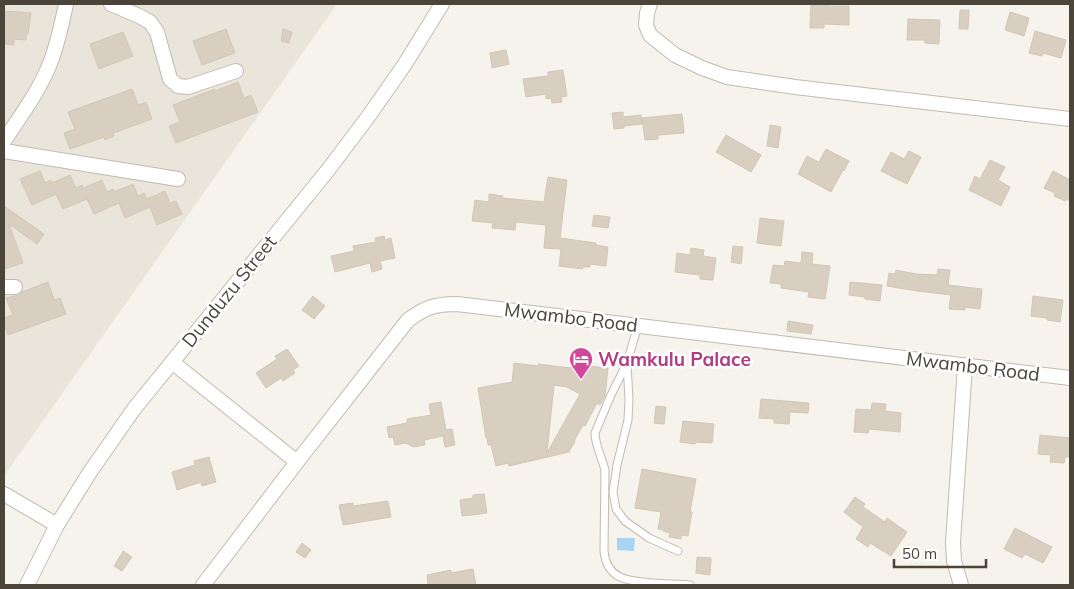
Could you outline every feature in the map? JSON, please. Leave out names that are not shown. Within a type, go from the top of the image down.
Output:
[{"type":"street","points":[[4,141],[38,89],[52,59],[66,4]]},
{"type":"street","points":[[111,4],[150,22],[158,32],[170,79],[178,86],[188,87],[236,71]]},
{"type":"street","name":"Dunduzu Street","points":[[27,585],[57,524],[90,472],[134,409],[328,170],[405,64],[442,4]]},
{"type":"street","points":[[650,4],[646,13],[646,25],[650,35],[675,55],[727,77],[794,87],[1070,119]]},
{"type":"street","points":[[4,151],[178,179]]},
{"type":"street","name":"Mwambo Road","points":[[203,585],[408,320],[431,306],[458,304],[1070,378]]},
{"type":"street","points":[[172,362],[297,462]]},
{"type":"street","points":[[962,585],[954,561],[953,542],[965,366]]},
{"type":"street","points":[[4,494],[57,524]]},
{"type":"lane","points":[[638,325],[627,363],[595,433],[605,470],[605,561],[609,569],[624,579],[690,585]]},
{"type":"lane","points":[[627,363],[628,420],[616,465],[613,492],[616,509],[625,522],[649,538],[678,551]]},
{"type":"shaded area","points":[[4,4],[337,4],[4,476]]},
{"type":"water","points":[[617,538],[635,538],[634,551],[617,550]]},
{"type":"building","points":[[811,4],[849,6],[849,25],[824,24],[824,28],[810,28]]},
{"type":"building","points":[[960,10],[969,10],[968,29],[959,29]]},
{"type":"building","points":[[4,11],[31,13],[26,40],[14,39],[14,45],[4,44]]},
{"type":"building","points":[[1010,12],[1029,18],[1024,36],[1005,30]]},
{"type":"building","points":[[908,19],[940,20],[939,44],[925,43],[925,40],[907,40]]},
{"type":"building","points":[[226,29],[235,53],[202,65],[193,41]]},
{"type":"building","points":[[283,29],[292,32],[289,43],[281,41]]},
{"type":"building","points":[[1035,31],[1066,40],[1061,58],[1043,53],[1042,56],[1029,53]]},
{"type":"building","points":[[123,32],[133,56],[99,69],[90,44]]},
{"type":"building","points":[[506,50],[509,64],[492,68],[490,53]]},
{"type":"building","points":[[563,70],[567,96],[561,97],[562,102],[552,103],[551,98],[546,99],[546,94],[526,97],[523,79],[548,76],[548,72]]},
{"type":"building","points":[[238,82],[244,98],[251,95],[258,112],[176,143],[169,126],[180,122],[173,105]]},
{"type":"building","points":[[132,89],[138,105],[146,102],[152,119],[113,133],[114,136],[105,140],[104,137],[70,149],[64,133],[75,129],[68,112]]},
{"type":"building","points":[[623,112],[623,117],[641,115],[642,124],[614,129],[612,113]]},
{"type":"building","points":[[682,114],[684,133],[658,135],[658,139],[645,140],[642,118]]},
{"type":"building","points":[[770,125],[781,127],[778,148],[767,146]]},
{"type":"building","points":[[726,135],[761,155],[751,172],[716,152]]},
{"type":"building","points":[[826,149],[849,161],[831,192],[798,174],[807,156],[819,162]]},
{"type":"building","points":[[909,151],[921,157],[907,184],[881,171],[891,152],[904,159]]},
{"type":"building","points":[[990,160],[1005,167],[998,180],[1010,187],[1001,206],[969,190],[975,176],[980,179]]},
{"type":"building","points":[[40,171],[45,183],[51,180],[52,183],[70,175],[76,188],[82,185],[83,188],[102,180],[107,192],[113,189],[114,192],[133,184],[138,196],[144,193],[147,199],[165,191],[170,203],[176,201],[182,214],[157,225],[150,207],[125,218],[119,203],[94,214],[87,199],[63,209],[56,194],[32,205],[20,179]]},
{"type":"building","points":[[1053,171],[1070,180],[1070,201],[1054,196],[1055,193],[1044,188]]},
{"type":"building","points":[[548,177],[567,180],[560,238],[596,243],[596,245],[608,247],[606,266],[590,264],[590,267],[583,267],[582,269],[559,266],[561,249],[544,248],[546,225],[516,222],[515,230],[492,228],[493,223],[472,221],[475,200],[489,202],[489,194],[503,196],[502,198],[544,202]]},
{"type":"building","points":[[4,206],[44,234],[37,244],[9,224],[23,263],[4,269]]},
{"type":"building","points":[[594,215],[610,217],[608,228],[592,226]]},
{"type":"building","points":[[760,218],[784,221],[781,246],[757,243]]},
{"type":"building","points":[[384,236],[385,240],[391,238],[395,258],[380,261],[382,269],[372,272],[370,263],[335,272],[331,256],[354,251],[353,246],[376,242],[375,238]]},
{"type":"building","points":[[733,246],[743,247],[741,264],[731,262]]},
{"type":"building","points":[[691,248],[704,250],[703,256],[716,258],[713,280],[700,279],[700,275],[675,272],[677,253],[690,255]]},
{"type":"building","points":[[802,252],[813,253],[812,264],[830,266],[825,299],[808,297],[809,292],[781,288],[781,284],[770,283],[773,265],[784,266],[785,261],[801,263]]},
{"type":"building","points":[[938,269],[950,270],[948,285],[982,289],[980,309],[965,307],[965,310],[949,309],[951,295],[887,286],[889,273],[895,274],[896,270],[916,274],[937,275]]},
{"type":"building","points":[[48,282],[54,300],[60,298],[66,314],[8,335],[4,318],[13,315],[6,298],[19,295],[22,292]]},
{"type":"building","points":[[850,282],[882,285],[880,301],[849,295]]},
{"type":"building","points":[[313,296],[325,306],[314,319],[302,310]]},
{"type":"building","points":[[1033,296],[1063,300],[1060,322],[1031,316]]},
{"type":"building","points":[[788,321],[813,325],[811,334],[787,331]]},
{"type":"building","points":[[287,349],[299,366],[293,370],[295,373],[283,381],[281,378],[266,388],[256,373],[277,359],[275,356]]},
{"type":"building","points":[[514,363],[571,368],[586,368],[587,366],[608,368],[605,396],[600,405],[597,403],[569,452],[509,466],[508,463],[496,466],[491,445],[488,445],[486,438],[478,388],[512,382]],"holes":[[[554,385],[567,387],[580,394],[547,453]]]},
{"type":"building","points":[[761,399],[809,403],[808,413],[790,412],[789,424],[774,423],[774,419],[759,418]]},
{"type":"building","points":[[441,402],[446,430],[452,429],[455,445],[445,447],[443,436],[424,440],[425,445],[413,447],[406,443],[395,445],[393,437],[389,438],[387,427],[407,423],[407,419],[431,415],[429,404]]},
{"type":"building","points":[[872,403],[886,404],[885,411],[901,413],[900,432],[869,429],[868,433],[854,432],[856,409],[871,410]]},
{"type":"building","points":[[656,406],[666,407],[664,424],[654,423]]},
{"type":"building","points":[[683,421],[714,424],[712,443],[696,442],[695,444],[680,442]]},
{"type":"building","points":[[1040,435],[1070,438],[1070,457],[1065,457],[1064,463],[1050,462],[1051,455],[1038,454]]},
{"type":"building","points":[[209,457],[216,482],[202,486],[201,482],[177,490],[172,472],[195,465],[194,461]]},
{"type":"building","points":[[642,469],[696,479],[688,536],[681,535],[681,539],[669,537],[670,533],[658,529],[661,512],[635,508]]},
{"type":"building","points":[[484,494],[487,513],[462,516],[460,500],[473,498],[473,495]]},
{"type":"building","points":[[855,497],[865,504],[863,507],[885,522],[887,518],[907,532],[891,556],[870,543],[868,547],[856,539],[863,527],[844,512]]},
{"type":"building","points":[[388,501],[391,517],[343,525],[339,505],[353,503],[353,506]]},
{"type":"building","points":[[1015,528],[1052,547],[1043,563],[1025,554],[1022,558],[1004,549]]},
{"type":"building","points":[[302,543],[311,550],[305,558],[296,552]]},
{"type":"building","points":[[123,551],[132,557],[122,571],[114,566]]},
{"type":"building","points":[[697,557],[711,558],[710,575],[696,573]]},
{"type":"building","points":[[473,569],[476,585],[428,585],[427,575],[451,570],[451,573]]},
{"type":"place","name":"Wamkulu Palace","points":[[581,380]]}]
